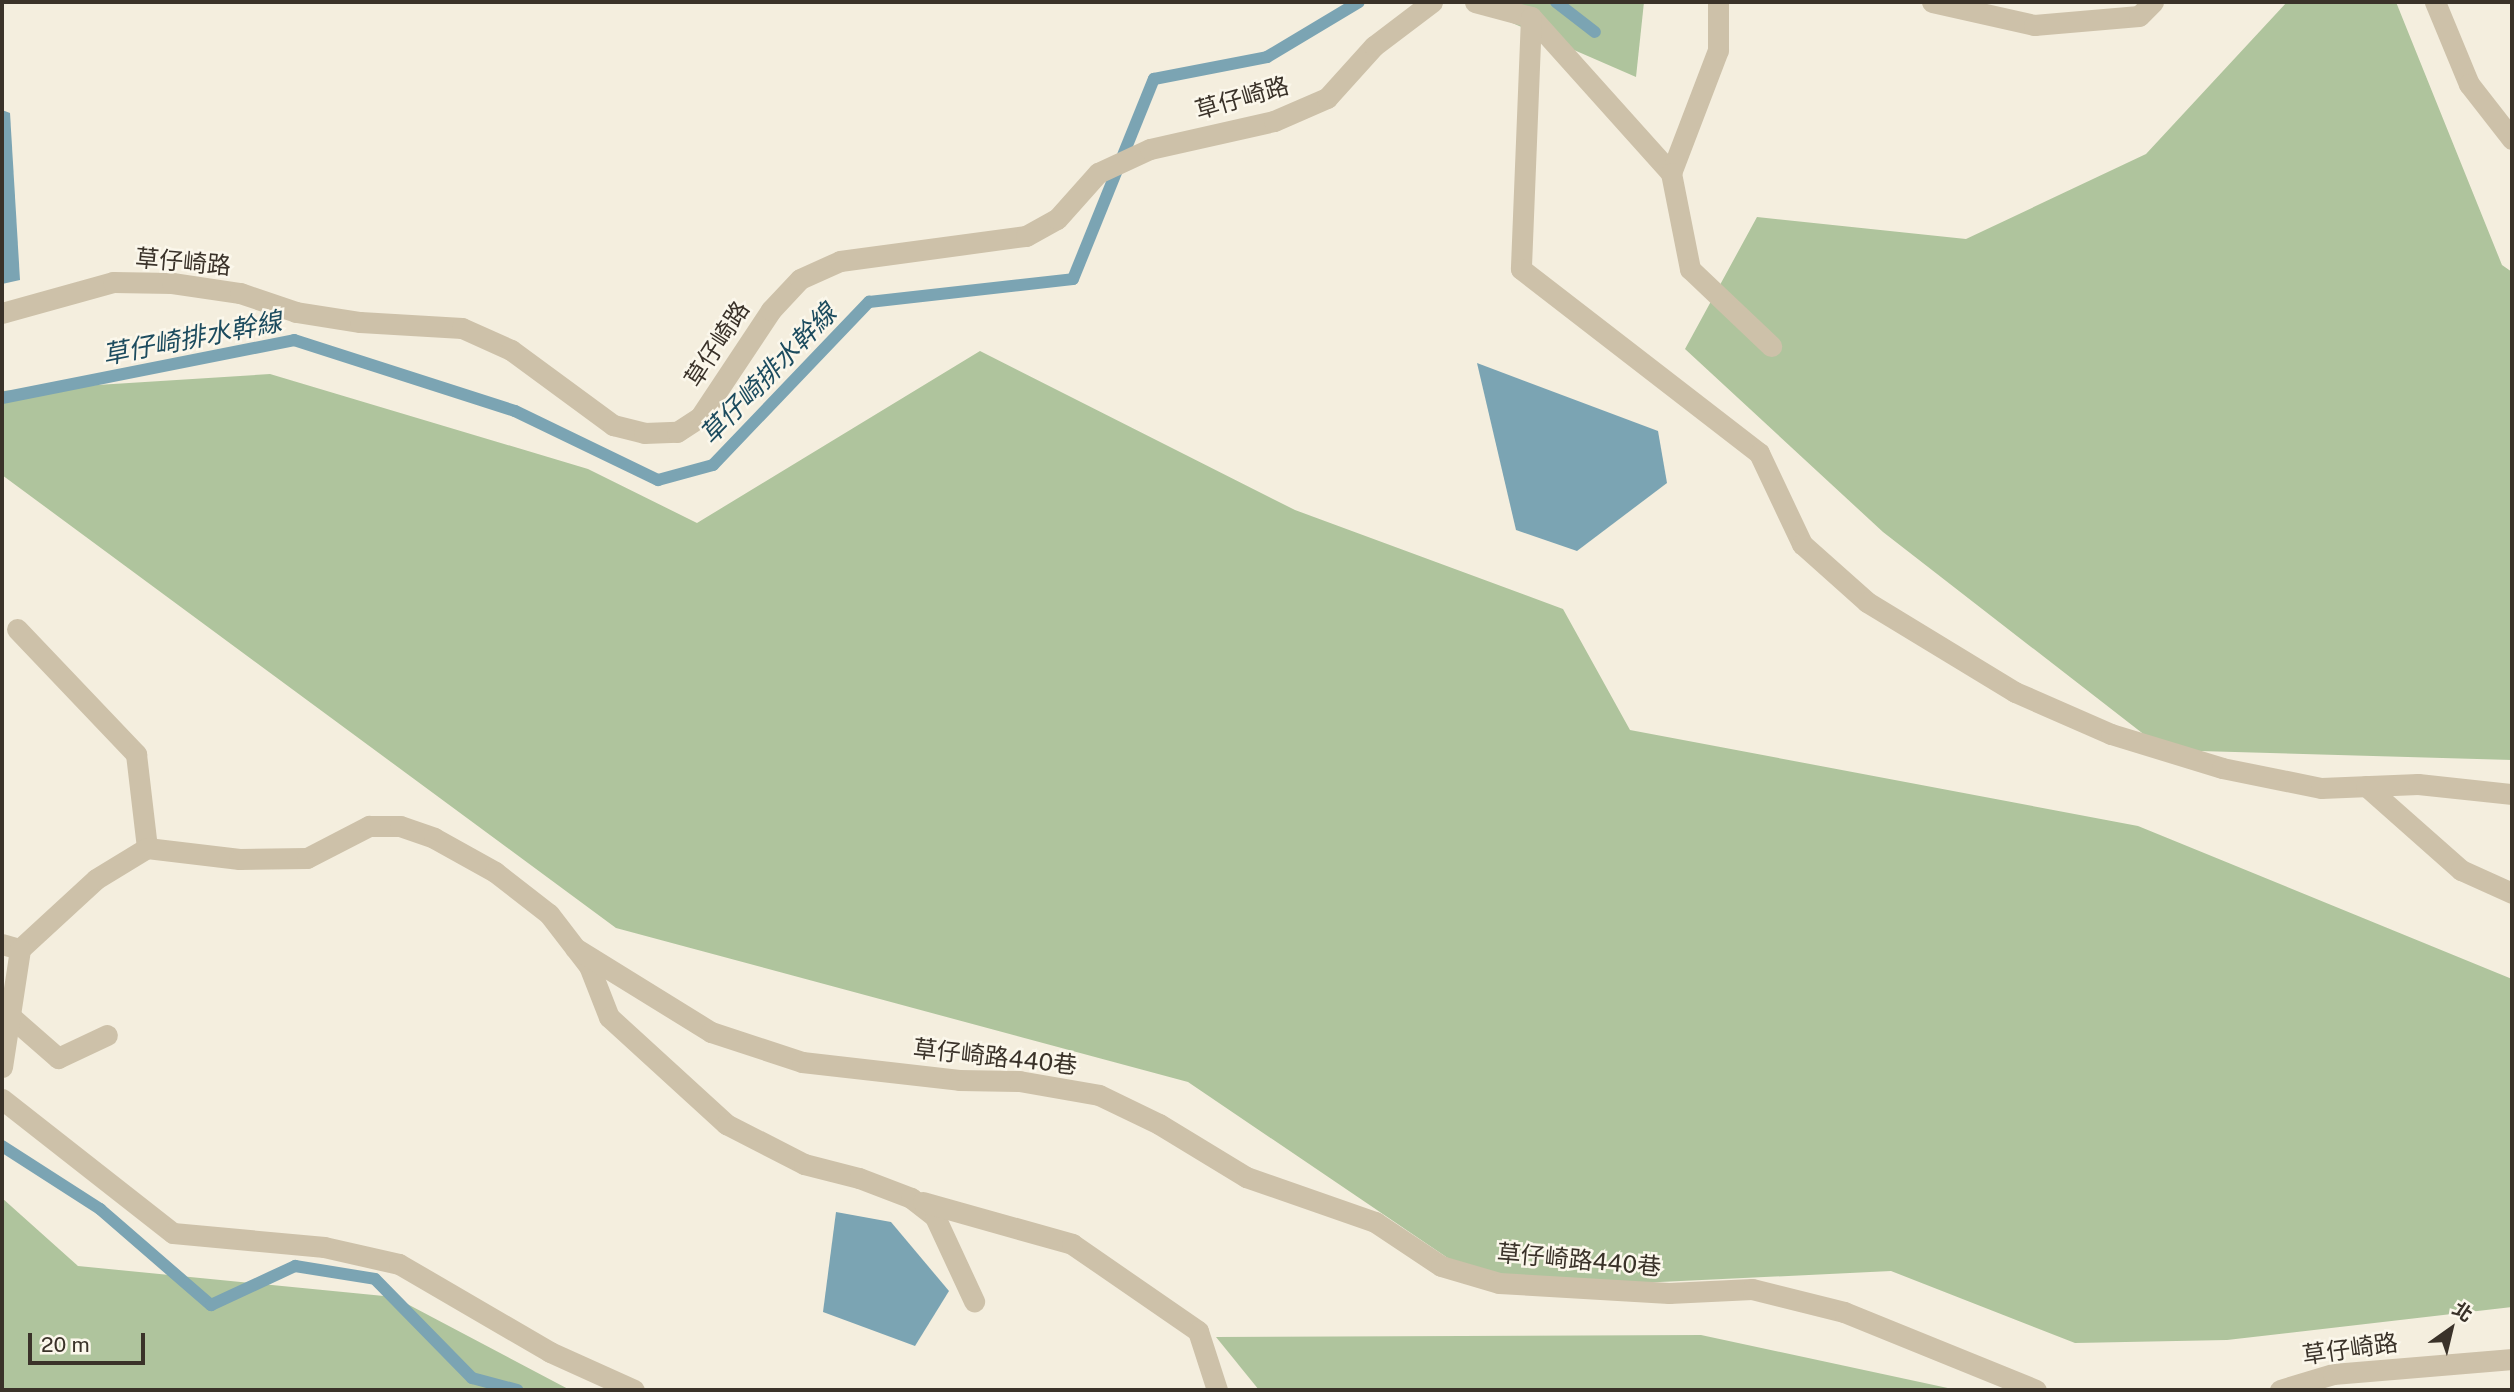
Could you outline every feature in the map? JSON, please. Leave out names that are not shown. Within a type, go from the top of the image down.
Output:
[{"type":"street","name":"草仔崎路","points":[[2,313],[113,282],[172,283],[240,293],[296,312],[360,322],[462,328],[511,350],[613,425],[644,433],[677,432],[700,417],[771,310],[800,279],[840,261],[1026,236],[1056,219],[1098,173],[1150,149],[1274,121],[1327,98],[1374,46],[1432,2]]},
{"type":"street","points":[[1475,2],[1531,18],[1671,173],[1690,269],[1771,346]]},
{"type":"street","points":[[1671,173],[1718,50],[1718,2]]},
{"type":"street","points":[[1932,2],[2034,25],[2139,16],[2153,2]]},
{"type":"street","points":[[2435,2],[2469,84],[2512,139]]},
{"type":"street","points":[[1531,18],[1521,269],[1759,453],[1802,544],[1867,602],[2015,692],[2111,734],[2222,768],[2321,788],[2418,784],[2512,794]]},
{"type":"street","points":[[2,1067],[10,1016],[11,947],[96,878],[147,848],[136,754],[18,629]]},
{"type":"street","points":[[2366,786],[2461,870],[2512,893]]},
{"type":"street","name":"草仔崎路440巷","points":[[147,848],[239,859],[307,858],[369,826],[400,826],[434,838],[495,872],[549,914],[575,948],[711,1032],[802,1062],[959,1080],[1020,1082],[1099,1095],[1159,1124],[1246,1177],[1375,1222],[1441,1266],[1499,1283],[1669,1293],[1752,1289],[1844,1312],[2036,1390]]},
{"type":"street","points":[[575,948],[589,966],[609,1017],[726,1124],[804,1164],[859,1178],[911,1198],[1072,1244],[1198,1331],[1217,1390]]},
{"type":"street","points":[[10,1016],[58,1058],[107,1035]]},
{"type":"street","points":[[2,1099],[173,1233],[324,1247],[399,1264],[550,1352],[634,1390]]},
{"type":"street","points":[[911,1198],[935,1217],[974,1301]]},
{"type":"street","name":"草仔崎路","points":[[2280,1390],[2333,1374],[2512,1359]]},
{"type":"green space","points":[[1464,2],[1644,2],[1636,77]]},
{"type":"green space","points":[[2287,2],[2396,2],[2502,265],[2512,272],[2512,760],[2164,750],[1883,532],[1685,349],[1757,217],[1966,239],[2146,154]]},
{"type":"green space","points":[[980,351],[1295,510],[1563,609],[1630,730],[2138,826],[2512,979],[2512,1307],[2227,1340],[2075,1343],[1891,1271],[1495,1290],[1188,1082],[616,928],[2,475],[2,391],[270,374],[588,469],[697,523]]},
{"type":"green space","points":[[2,1198],[78,1266],[394,1297],[570,1390],[2,1390]]},
{"type":"green space","points":[[1701,1335],[1957,1390],[1259,1390],[1216,1337]]},
{"type":"water","points":[[2,110],[10,113],[20,280],[2,284]]},
{"type":"water","points":[[1477,363],[1658,431],[1667,483],[1577,551],[1516,530]]},
{"type":"water","points":[[836,1212],[891,1222],[949,1291],[915,1346],[823,1312]]},
{"type":"waterway","name":"草仔崎排水幹線","points":[[2,398],[294,340],[515,411],[658,480],[713,465],[869,302],[1073,279],[1154,79],[1267,57],[1359,2]]},
{"type":"waterway","name":"草仔崎排水幹線","points":[[1556,2],[1595,32]]},
{"type":"waterway","points":[[2,1146],[100,1209],[211,1305],[295,1266],[375,1279],[472,1378],[517,1390]]}]
